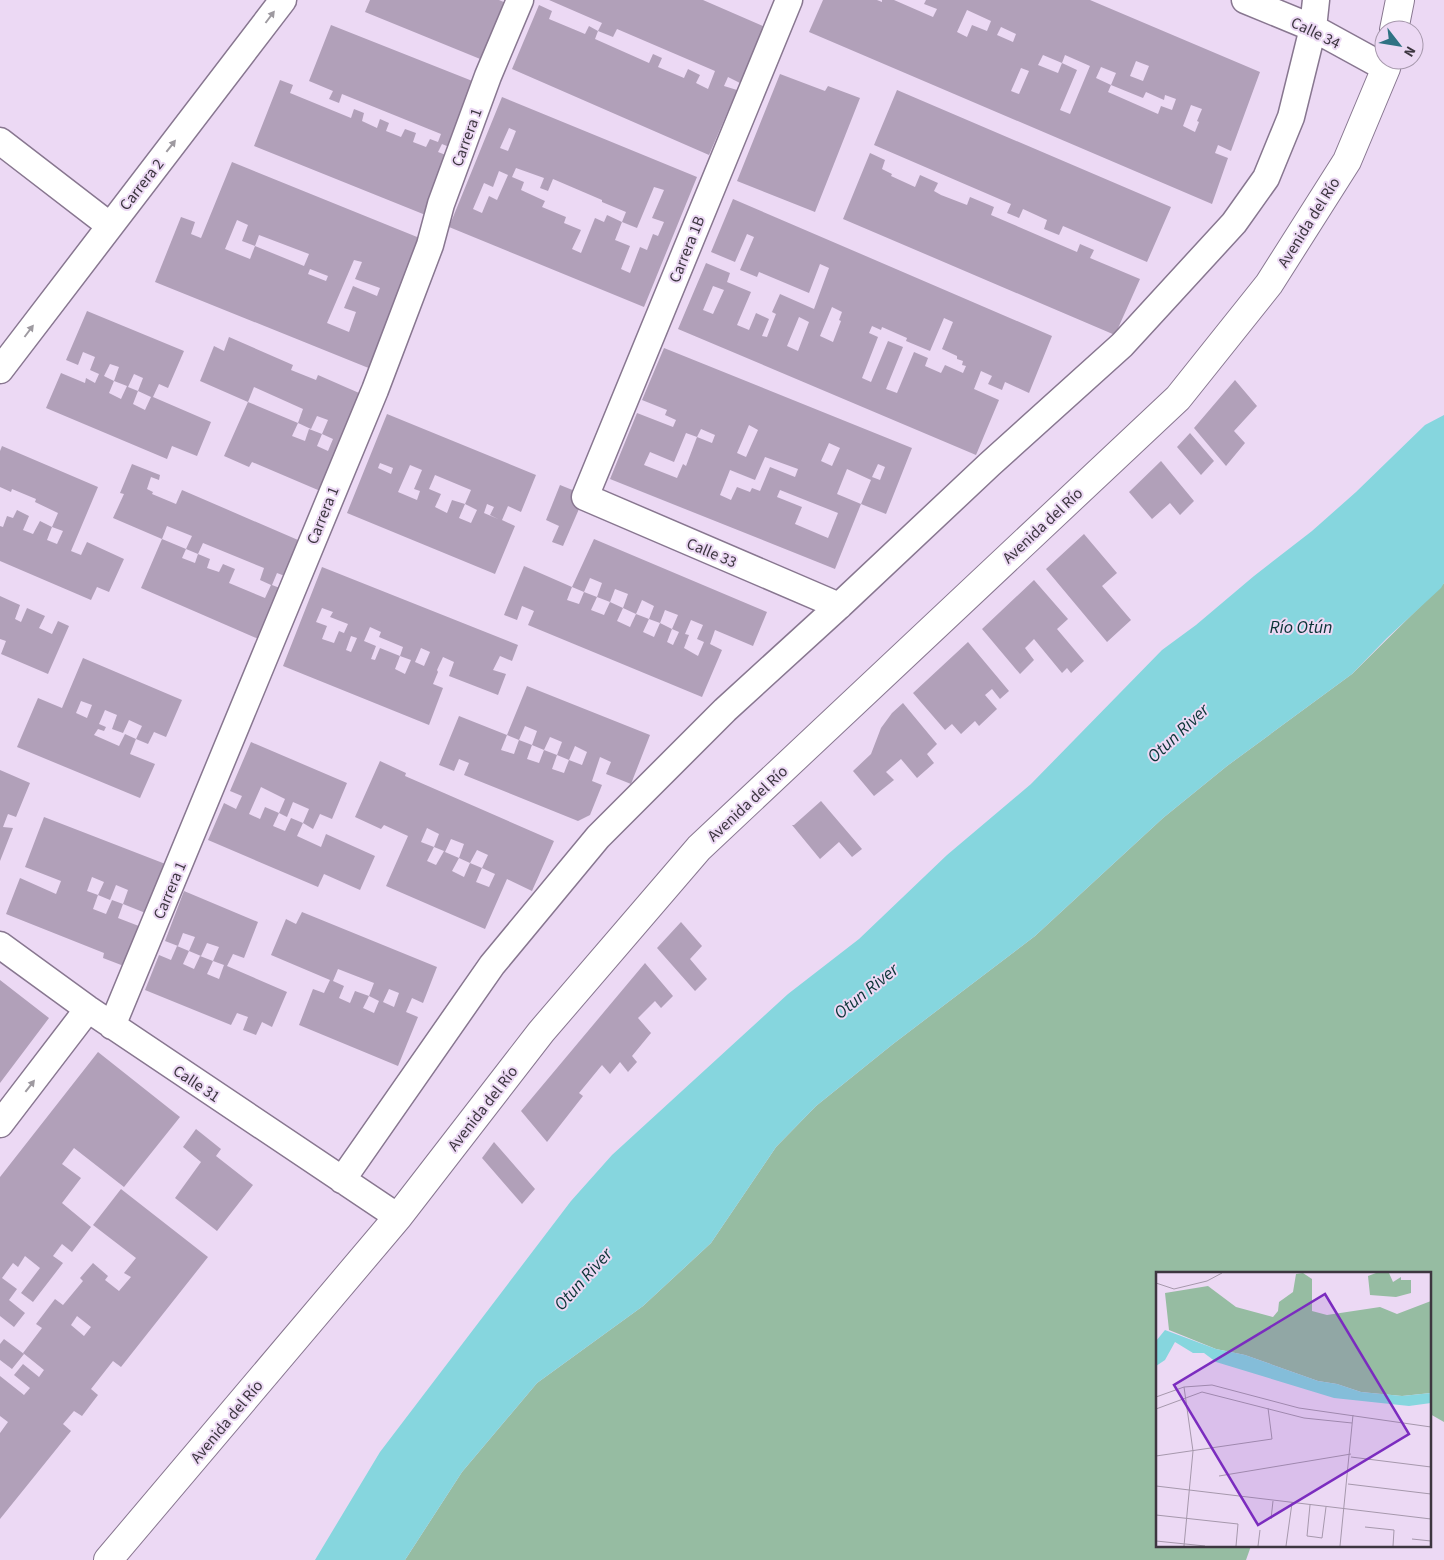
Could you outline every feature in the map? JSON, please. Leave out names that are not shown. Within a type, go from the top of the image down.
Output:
[{"type":"main road","points":[[1396,20],[1400,0]]},
{"type":"main road","name":"Avenida del Río","points":[[108,1560],[398,1217],[541,1032],[699,848],[1178,398],[1269,284],[1316,210],[1346,161],[1384,70]]},
{"type":"street","name":"Carrera 2","points":[[4,356],[109,225],[283,0]]},
{"type":"street","name":"Carrera 1","points":[[112,1026],[374,390],[430,244],[441,204],[488,76],[520,0]]},
{"type":"street","name":"Carrera 1B","points":[[584,498],[789,0]]},
{"type":"street","name":"Calle 34","points":[[1245,0],[1313,28],[1374,58]]},
{"type":"street","points":[[342,1180],[492,965],[598,837],[725,710],[990,464],[1122,345],[1234,223],[1266,178],[1287,126],[1313,28],[1316,0]]},
{"type":"street","points":[[0,141],[109,225]]},
{"type":"street","name":"Calle 33","points":[[584,498],[839,606]]},
{"type":"street","name":"Calle 31","points":[[0,945],[112,1026],[398,1217]]},
{"type":"street","points":[[0,1124],[88,1009]]},
{"type":"shaded area","points":[[1444,583],[1444,1422],[1432,1415],[1432,1272],[1156,1272],[1156,1548],[1250,1548],[1246,1560],[405,1560],[462,1472],[537,1383],[643,1306],[711,1243],[776,1147],[816,1106],[893,1044],[1035,936],[1163,818],[1227,766],[1352,674]]},
{"type":"water","name":"Río Otún","points":[[1444,415],[1444,583],[1441,588],[1387,638],[1352,674],[1227,766],[1163,818],[1035,936],[893,1044],[816,1106],[776,1147],[711,1243],[643,1306],[537,1383],[462,1472],[405,1560],[315,1560],[380,1452],[571,1201],[612,1155],[788,994],[859,939],[947,855],[1031,784],[1162,650],[1196,625],[1254,576],[1312,531],[1356,492],[1425,425]]},
{"type":"building","points":[[370,0],[499,0],[513,6],[490,63],[365,12]]},
{"type":"building","points":[[549,0],[703,0],[765,27],[740,83],[728,77],[724,86],[737,90],[709,155],[512,69],[539,5],[552,11],[549,19],[585,34],[589,26],[598,31],[602,23]],"holes":[[[617,29],[715,71],[708,89],[696,83],[700,75],[688,69],[684,78],[658,67],[662,58],[653,54],[649,63],[595,39],[598,31],[613,37]]]},
{"type":"building","points":[[823,0],[877,0],[882,2],[882,0],[894,0],[933,17],[937,9],[924,4],[926,0],[1090,0],[1260,72],[1231,151],[1218,145],[1215,153],[1228,158],[1212,204],[809,32]],"holes":[[[967,10],[991,21],[987,31],[972,25],[967,37],[957,32]],[[1001,27],[1016,34],[1013,42],[997,35]],[[1043,55],[1062,63],[1058,73],[1038,65]],[[1065,55],[1090,66],[1070,114],[1060,110],[1077,70],[1062,63]],[[1136,61],[1149,66],[1143,81],[1130,76]],[[1101,67],[1116,73],[1111,85],[1096,78]],[[1021,68],[1029,71],[1019,94],[1011,91]],[[1111,85],[1143,98],[1146,92],[1164,100],[1165,95],[1176,99],[1172,110],[1161,106],[1158,114],[1108,92]],[[1191,105],[1202,109],[1197,121],[1199,122],[1195,132],[1183,126]]]},
{"type":"building","points":[[331,25],[480,84],[454,149],[442,144],[438,152],[451,157],[428,216],[254,146],[280,80],[293,85],[290,93],[351,118],[354,109],[364,113],[362,121],[377,128],[380,119],[389,123],[386,131],[401,137],[405,129],[416,133],[413,142],[426,147],[430,139],[438,142],[441,134],[342,94],[339,103],[329,99],[333,91],[309,81]]},
{"type":"building","points":[[780,74],[825,91],[828,86],[860,98],[815,212],[737,181]]},
{"type":"building","points":[[897,90],[1171,207],[1147,262],[1063,226],[1059,235],[1044,229],[1047,220],[1023,209],[1019,218],[1007,213],[1011,204],[874,145]]},
{"type":"building","points":[[502,97],[697,177],[644,307],[449,227]],"holes":[[[509,128],[516,131],[508,151],[500,148]],[[516,168],[544,178],[540,188],[548,191],[553,179],[626,212],[622,222],[607,215],[604,222],[595,218],[581,253],[572,249],[581,230],[564,223],[566,217],[542,207],[545,201],[521,190],[524,182],[512,177]],[[499,171],[508,175],[497,200],[489,196],[482,213],[473,209],[484,183],[493,187]],[[654,187],[664,190],[652,218],[664,222],[658,236],[653,234],[647,250],[640,247],[630,273],[621,269],[630,246],[615,240],[622,222],[637,228]]]},
{"type":"building","points":[[870,153],[885,160],[882,169],[892,174],[891,176],[915,187],[920,175],[938,183],[934,191],[941,195],[967,205],[970,197],[994,207],[991,215],[1077,252],[1080,244],[1094,250],[1090,258],[1140,279],[1115,335],[843,219]]},
{"type":"building","points":[[232,162],[427,241],[402,306],[394,302],[389,316],[397,319],[376,371],[155,282],[181,217],[195,222],[191,234],[201,238]],"holes":[[[237,220],[248,225],[242,241],[255,246],[250,259],[225,249]],[[259,235],[309,254],[304,266],[255,246]],[[354,260],[362,262],[355,279],[380,288],[377,296],[353,286],[344,308],[356,312],[349,332],[327,323]],[[310,269],[328,276],[326,281],[308,274]]]},
{"type":"building","points":[[733,199],[1052,336],[1029,393],[1005,382],[1002,390],[988,384],[992,376],[981,371],[974,389],[999,400],[976,455],[678,329],[706,263],[730,273],[727,282],[751,292],[737,325],[749,330],[756,313],[769,319],[762,336],[767,337],[776,314],[772,312],[780,294],[814,309],[829,268],[820,264],[809,293],[759,272],[757,277],[740,270],[754,237],[747,234],[735,262],[711,252]],"holes":[[[713,286],[724,290],[713,314],[703,310]],[[832,307],[842,312],[839,320],[841,321],[833,342],[820,336]],[[799,317],[809,322],[798,351],[787,346]],[[944,318],[953,322],[942,349],[963,361],[962,365],[966,366],[963,373],[945,365],[941,373],[925,366],[928,358],[914,352],[897,393],[886,389],[903,347],[888,341],[871,382],[862,378],[878,337],[869,333],[872,326],[881,330],[882,327],[907,338],[906,341],[930,351]]]},
{"type":"building","points":[[87,311],[184,351],[168,388],[159,384],[153,397],[211,422],[197,456],[172,446],[167,459],[46,408],[61,373],[85,383],[86,378],[95,383],[99,374],[90,370],[95,357],[83,352],[78,365],[66,360]],"holes":[[[110,364],[119,367],[114,381],[104,376]],[[134,374],[143,378],[138,391],[128,387]],[[114,381],[127,386],[121,399],[109,393]],[[138,391],[151,397],[145,410],[133,404]]]},
{"type":"building","points":[[229,337],[293,365],[291,370],[316,380],[318,375],[366,396],[339,442],[346,444],[325,493],[252,462],[249,467],[224,456],[248,402],[200,381],[214,346],[224,351]],"holes":[[[254,387],[303,409],[298,423],[248,402]],[[317,416],[328,420],[322,434],[309,429],[305,441],[292,436],[298,423],[311,429]],[[322,434],[333,439],[328,451],[317,446]]]},
{"type":"building","points":[[664,348],[912,448],[886,514],[861,504],[835,569],[610,479],[637,413],[673,427],[676,420],[665,415],[667,410],[642,400]],"holes":[[[749,425],[758,430],[746,457],[737,453]],[[701,429],[715,435],[712,443],[697,437]],[[686,433],[697,437],[686,466],[683,464],[677,478],[644,465],[650,452],[674,462]],[[829,443],[840,448],[832,466],[821,461]],[[765,457],[798,469],[795,477],[770,467],[760,491],[752,488],[750,492],[737,487],[731,500],[720,495],[730,470],[755,480]],[[878,464],[885,467],[880,480],[872,477]],[[847,469],[871,480],[861,504],[837,494]],[[780,490],[838,513],[828,538],[795,524],[802,507],[777,497]]]},
{"type":"building","points":[[1235,380],[1257,406],[1234,431],[1245,443],[1226,466],[1194,428]]},
{"type":"building","points":[[387,414],[536,475],[521,512],[508,506],[502,520],[515,526],[495,574],[347,513]],"holes":[[[380,463],[393,468],[391,474],[378,468]],[[410,465],[422,470],[414,489],[420,491],[417,500],[398,492]],[[435,475],[471,490],[465,504],[452,500],[447,513],[435,507],[441,494],[429,489]],[[465,504],[477,510],[471,523],[459,518]],[[487,504],[494,507],[490,515],[498,519],[484,513]]]},
{"type":"building","points":[[1190,433],[1214,461],[1201,475],[1177,447]]},
{"type":"building","points":[[2,446],[98,487],[71,551],[81,555],[87,542],[124,559],[109,592],[97,587],[91,600],[0,561],[0,526],[3,527],[7,516],[13,518],[17,510],[29,516],[23,530],[33,534],[40,521],[52,527],[58,513],[35,502],[36,499],[12,489],[11,492],[0,487],[0,451]],"holes":[[[52,527],[63,531],[57,544],[47,540]]]},
{"type":"building","points":[[1161,461],[1194,501],[1180,515],[1170,503],[1152,519],[1129,492]]},
{"type":"building","points":[[132,464],[160,475],[159,480],[151,477],[147,489],[153,492],[152,494],[176,504],[182,490],[305,543],[290,578],[277,573],[272,585],[285,590],[263,641],[141,588],[162,539],[113,518],[124,494],[120,493]],"holes":[[[167,526],[192,536],[186,549],[162,539]],[[203,543],[264,568],[260,580],[271,585],[265,598],[229,583],[235,569],[223,564],[219,572],[207,568],[210,559],[198,554]],[[186,549],[198,554],[195,563],[182,558]]]},
{"type":"building","points":[[560,485],[585,495],[563,546],[552,542],[559,526],[546,520]]},
{"type":"building","points":[[1084,534],[1117,573],[1102,586],[1131,620],[1107,642],[1046,569]]},
{"type":"building","points":[[594,539],[767,612],[753,646],[715,630],[710,644],[722,650],[702,697],[528,625],[534,611],[522,606],[517,620],[504,615],[524,566],[572,587]],"holes":[[[590,578],[602,583],[597,597],[584,592]],[[572,587],[584,592],[579,604],[567,600]],[[615,589],[628,594],[623,608],[610,602]],[[597,597],[610,602],[604,615],[591,610]],[[642,600],[654,606],[649,619],[636,614]],[[623,608],[636,614],[630,627],[617,621]],[[665,610],[678,615],[672,629],[660,623]],[[649,619],[660,623],[654,637],[643,632]],[[691,620],[703,625],[697,639],[704,642],[698,656],[684,648],[689,635],[685,634]],[[672,629],[679,632],[673,645],[667,642]]]},
{"type":"building","points":[[322,567],[518,645],[512,661],[500,656],[493,670],[506,674],[498,695],[449,676],[454,662],[443,657],[433,684],[443,688],[429,725],[283,666]],"holes":[[[322,608],[333,612],[330,617],[348,624],[344,633],[339,631],[334,643],[322,639],[327,626],[316,622]],[[370,627],[381,632],[379,637],[403,647],[400,656],[380,648],[375,660],[371,659],[376,646],[364,641]],[[351,636],[357,638],[351,652],[346,650]],[[421,648],[430,652],[424,666],[415,662]],[[400,656],[411,660],[405,674],[395,669]]]},
{"type":"building","points":[[1034,580],[1068,619],[1057,629],[1084,661],[1071,673],[1067,668],[1062,673],[1034,639],[1025,648],[1034,660],[1020,674],[982,629]]},
{"type":"building","points":[[0,596],[20,605],[15,619],[21,622],[27,608],[45,616],[39,628],[52,634],[58,621],[69,626],[48,674],[1,654],[6,641],[0,639]]},
{"type":"building","points":[[968,642],[1009,691],[1000,699],[992,689],[985,695],[997,709],[979,726],[975,721],[961,734],[952,724],[945,730],[913,693]]},
{"type":"building","points":[[83,658],[182,700],[166,737],[154,732],[148,744],[136,739],[130,754],[155,764],[140,798],[17,747],[38,698],[62,708]],"holes":[[[81,701],[92,705],[87,718],[76,713]],[[105,710],[117,715],[112,729],[123,733],[129,720],[142,726],[136,739],[125,734],[119,746],[94,735],[98,729],[104,731],[106,727],[99,724]]]},
{"type":"building","points":[[527,686],[650,735],[631,784],[606,774],[611,762],[600,757],[592,781],[602,785],[590,815],[578,821],[464,775],[469,763],[459,759],[454,771],[439,765],[459,716],[507,735]],"holes":[[[525,726],[537,731],[532,745],[519,740]],[[507,735],[519,740],[514,754],[501,750]],[[550,737],[562,742],[557,755],[544,750]],[[532,745],[544,750],[539,763],[527,759]],[[575,746],[587,752],[582,765],[569,760]],[[557,755],[569,760],[564,773],[552,769]]]},
{"type":"building","points":[[903,703],[937,744],[927,754],[934,763],[917,778],[901,759],[886,772],[894,780],[874,796],[853,771],[871,754],[881,728],[892,713]]},
{"type":"building","points":[[251,742],[347,783],[332,819],[320,814],[313,829],[303,823],[297,836],[321,847],[326,834],[375,856],[360,890],[324,874],[318,887],[208,840],[224,803],[236,809],[242,796],[230,791]],"holes":[[[261,787],[285,799],[279,813],[265,807],[260,819],[249,814]],[[293,802],[309,809],[303,823],[291,818],[285,831],[273,826],[279,813],[287,817]]]},
{"type":"building","points":[[380,761],[406,773],[405,776],[554,841],[532,891],[507,879],[485,929],[386,886],[408,836],[384,825],[381,829],[355,817]],"holes":[[[427,828],[439,834],[434,847],[421,842]],[[451,839],[464,844],[459,858],[445,852]],[[434,847],[444,851],[436,865],[427,861]],[[477,850],[488,855],[482,868],[470,863]],[[459,858],[470,863],[464,877],[452,871]],[[482,868],[495,874],[489,887],[476,882]]]},
{"type":"building","points":[[0,770],[30,783],[16,817],[8,814],[3,827],[13,828],[0,861]]},
{"type":"building","points":[[821,801],[862,849],[852,857],[839,842],[820,859],[792,825]]},
{"type":"building","points":[[44,817],[168,865],[148,914],[123,904],[118,918],[144,928],[129,968],[103,958],[104,953],[6,914],[20,878],[56,894],[61,881],[25,867]],"holes":[[[92,877],[104,882],[98,895],[87,891]],[[116,885],[128,890],[123,904],[112,900],[106,914],[93,909],[98,895],[110,900]]]},
{"type":"building","points":[[184,891],[258,922],[244,958],[233,954],[227,966],[287,992],[272,1027],[262,1022],[256,1035],[243,1030],[248,1017],[237,1013],[231,1025],[145,990],[159,955],[171,960],[177,946],[189,951],[195,937],[183,933],[178,946],[165,941]],"holes":[[[207,943],[219,947],[213,961],[200,956],[194,969],[183,964],[189,951],[201,956]],[[213,961],[224,965],[219,979],[207,974]]]},
{"type":"building","points":[[302,912],[437,967],[423,1003],[412,998],[406,1012],[418,1017],[398,1066],[299,1025],[313,989],[324,993],[330,980],[271,955],[286,919],[296,924]],"holes":[[[338,969],[374,983],[369,996],[355,991],[350,1003],[339,998],[344,986],[333,981]],[[389,989],[399,993],[394,1007],[383,1002]],[[369,996],[379,1001],[374,1013],[363,1008]]]},
{"type":"building","points":[[681,922],[702,946],[690,959],[707,979],[695,991],[657,948]]},
{"type":"building","points":[[645,963],[673,996],[661,1008],[655,1001],[638,1018],[651,1033],[632,1056],[637,1062],[628,1072],[620,1062],[610,1074],[602,1065],[579,1093],[583,1096],[547,1142],[521,1111]]},
{"type":"building","points":[[0,980],[49,1018],[0,1083]]},
{"type":"building","points":[[98,1052],[180,1117],[124,1187],[74,1148],[62,1164],[81,1178],[62,1203],[91,1227],[72,1252],[62,1244],[53,1256],[63,1263],[33,1302],[21,1293],[40,1268],[25,1256],[18,1267],[13,1263],[2,1278],[17,1289],[9,1300],[25,1313],[14,1327],[0,1316],[0,1177]]},
{"type":"building","points":[[196,1129],[221,1149],[216,1156],[253,1185],[217,1231],[175,1198],[201,1162],[183,1147]]},
{"type":"building","points":[[494,1142],[535,1189],[522,1204],[482,1158]]},
{"type":"building","points":[[121,1189],[208,1257],[121,1367],[113,1361],[91,1389],[98,1395],[82,1416],[74,1411],[63,1424],[71,1431],[0,1519],[0,1433],[8,1422],[0,1416],[0,1376],[24,1395],[30,1388],[14,1375],[23,1364],[39,1377],[44,1370],[23,1353],[42,1328],[36,1324],[55,1299],[63,1305],[83,1281],[80,1278],[93,1263],[108,1276],[105,1280],[119,1291],[131,1277],[124,1273],[136,1258],[93,1225]],"holes":[[[77,1316],[91,1327],[84,1336],[71,1325]]]},
{"type":"building","points":[[4,1339],[24,1354],[12,1369],[0,1360],[0,1344]]},
{"type":"water label","name":"Otun River","points":[[1178,733]]},
{"type":"water label","name":"Otun River","points":[[866,991]]},
{"type":"water label","name":"Otun River","points":[[583,1279]]}]
